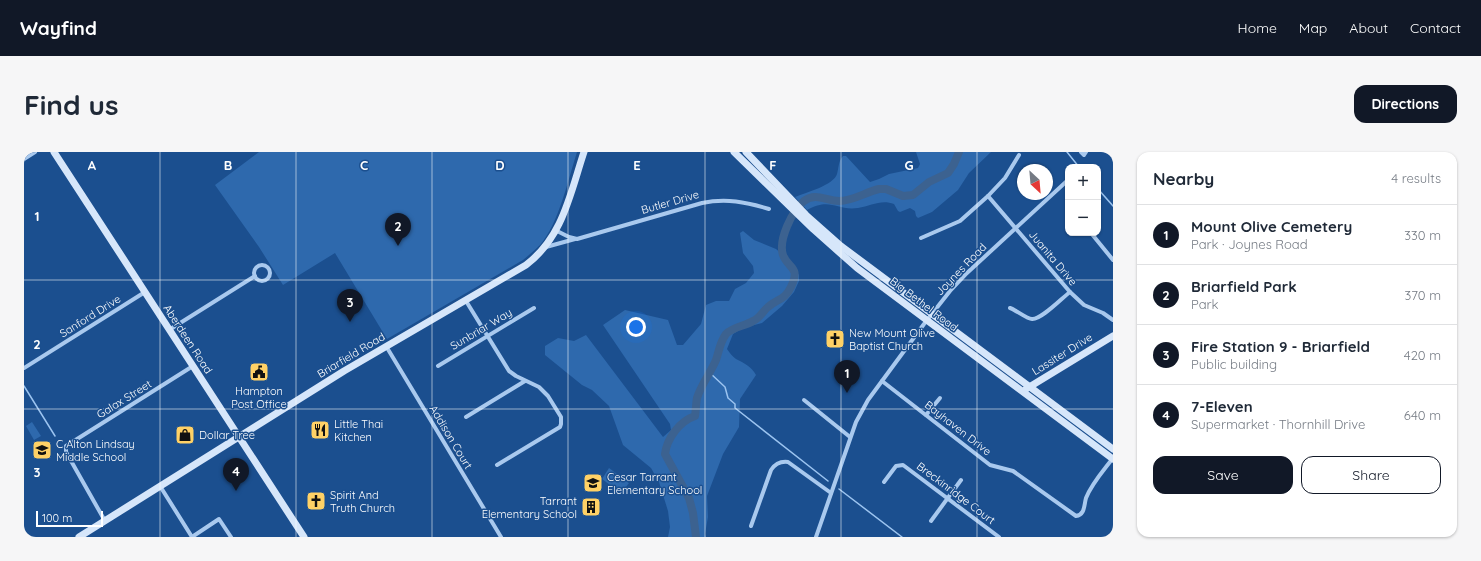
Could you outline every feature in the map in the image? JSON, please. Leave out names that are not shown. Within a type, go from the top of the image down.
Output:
[{"type":"main road","name":"Aberdeen Road","points":[[54,152],[304,537]]},
{"type":"main road","name":"Briarfield Road","points":[[79,537],[386,346],[526,265],[546,247],[556,231],[584,152]]},
{"type":"main road","name":"Big Bethel Road","points":[[734,152],[804,217],[1022,391],[1113,458]]},
{"type":"main road","name":"Big Bethel Road","points":[[746,152],[792,206]]},
{"type":"main road","name":"Big Bethel Road","points":[[929,317],[1029,387],[1113,449]]},
{"type":"main road","name":"Lassiter Drive","points":[[1022,391],[1113,336]]},
{"type":"street","points":[[24,159],[35,152]]},
{"type":"street","points":[[921,238],[960,221],[988,196],[1005,178],[1019,155]]},
{"type":"street","name":"Joynes Road","points":[[816,537],[850,437],[864,407],[882,381],[929,317],[967,273],[1065,183]]},
{"type":"street","name":"Juanita Drive","points":[[988,196],[1070,292],[1084,305],[1113,320]]},
{"type":"street","name":"Butler Drive","points":[[546,247],[702,202],[715,200],[746,202],[769,209]]},
{"type":"street","points":[[556,231],[576,239]]},
{"type":"street","points":[[1093,236],[1113,260]]},
{"type":"street","points":[[169,330],[255,276]]},
{"type":"street","name":"Sanford Drive","points":[[24,368],[145,292]]},
{"type":"street","points":[[1010,308],[1020,312],[1026,318],[1033,320],[1041,317],[1070,292]]},
{"type":"street","points":[[466,301],[510,371],[539,387],[548,396],[562,417],[561,424],[556,429],[497,465]]},
{"type":"street","name":"Sunbriar Way","points":[[438,366],[534,308]]},
{"type":"street","name":"Addison Court","points":[[386,346],[501,537]]},
{"type":"street","name":"Galax Street","points":[[105,521],[67,454],[65,447],[193,366]]},
{"type":"street","points":[[466,417],[525,380]]},
{"type":"street","name":"Bayhaven Drive","points":[[882,381],[990,465],[1013,471],[1076,516],[1080,515],[1082,512],[1086,498],[1092,487],[1113,458]]},
{"type":"street","points":[[926,415],[940,398]]},
{"type":"street","points":[[804,400],[850,437]]},
{"type":"street","points":[[751,526],[771,470],[778,463],[788,462],[831,493]]},
{"type":"street","name":"Breckinridge Court","points":[[884,482],[896,466],[903,465],[998,537]]},
{"type":"street","points":[[931,521],[961,480]]},
{"type":"street","points":[[160,486],[192,537],[219,519],[231,537]]},
{"type":"shaded area","points":[[259,152],[577,152],[558,213],[547,236],[540,245],[523,260],[387,339],[335,253],[283,285],[259,247],[215,185]]},
{"type":"shaded area","points":[[916,152],[991,152],[969,173],[958,190],[932,212],[918,218],[915,211],[910,208],[900,212],[894,204],[885,202],[858,208],[844,208],[828,204],[815,206],[807,210],[795,197],[831,182],[837,174],[839,162],[843,156],[846,156],[870,182],[889,174],[918,168],[920,164]]},
{"type":"shaded area","points":[[743,231],[754,240],[776,249],[789,260],[799,275],[799,281],[794,292],[782,306],[762,323],[743,328],[733,334],[727,349],[735,358],[750,367],[756,375],[740,399],[739,427],[723,454],[707,496],[708,517],[705,534],[706,537],[668,537],[670,527],[668,511],[659,482],[651,468],[623,445],[609,406],[592,390],[582,385],[545,355],[545,346],[558,338],[574,341],[586,335],[663,437],[671,430],[670,424],[603,325],[625,310],[668,320],[677,345],[683,345],[701,324],[706,305],[716,301],[729,301],[735,289],[746,283],[754,273],[753,266],[743,253],[740,233]]},
{"type":"shaded area","points":[[32,422],[41,436],[34,440],[26,426]]},
{"type":"shaded area","points":[[609,468],[629,483],[621,493],[602,479]]},
{"type":"waterway","points":[[696,537],[693,513],[689,498],[665,454],[666,448],[671,436],[679,426],[689,418],[695,416],[699,393],[714,365],[721,343],[726,334],[755,320],[771,304],[783,297],[789,291],[795,275],[793,268],[785,260],[783,255],[782,242],[787,226],[799,206],[808,198],[817,197],[834,201],[844,201],[879,189],[886,189],[903,196],[913,195],[929,182],[948,173],[959,152]]},
{"type":"waterway","points":[[1067,152],[1077,164]]},
{"type":"waterway","points":[[1101,192],[1113,206]]},
{"type":"waterway","points":[[710,373],[725,387],[728,398],[735,404],[735,408],[828,481]]},
{"type":"waterway","points":[[24,386],[55,436]]},
{"type":"waterway","points":[[839,489],[902,537]]},
{"type":"place","name":"Briarfield Park","points":[[398,246]]},
{"type":"place","name":"Fire Station 9 - Briarfield","points":[[350,322]]},
{"type":"place","name":"New Mount Olive Baptist Church","points":[[835,339]]},
{"type":"place","name":"Hampton Post Office","points":[[259,372]]},
{"type":"place","name":"Mount Olive Cemetery","points":[[847,393]]},
{"type":"place","name":"Little Thai Kitchen","points":[[320,430]]},
{"type":"place","name":"Dollar Tree","points":[[185,435]]},
{"type":"place","name":"C Alton Lindsay Middle School","points":[[42,450]]},
{"type":"place","name":"Cesar Tarrant Elementary School","points":[[593,483]]},
{"type":"place","name":"7-Eleven","points":[[236,491]]},
{"type":"place","name":"Spirit And Truth Church","points":[[316,501]]},
{"type":"place","name":"Tarrant Elementary School","points":[[591,507]]}]
